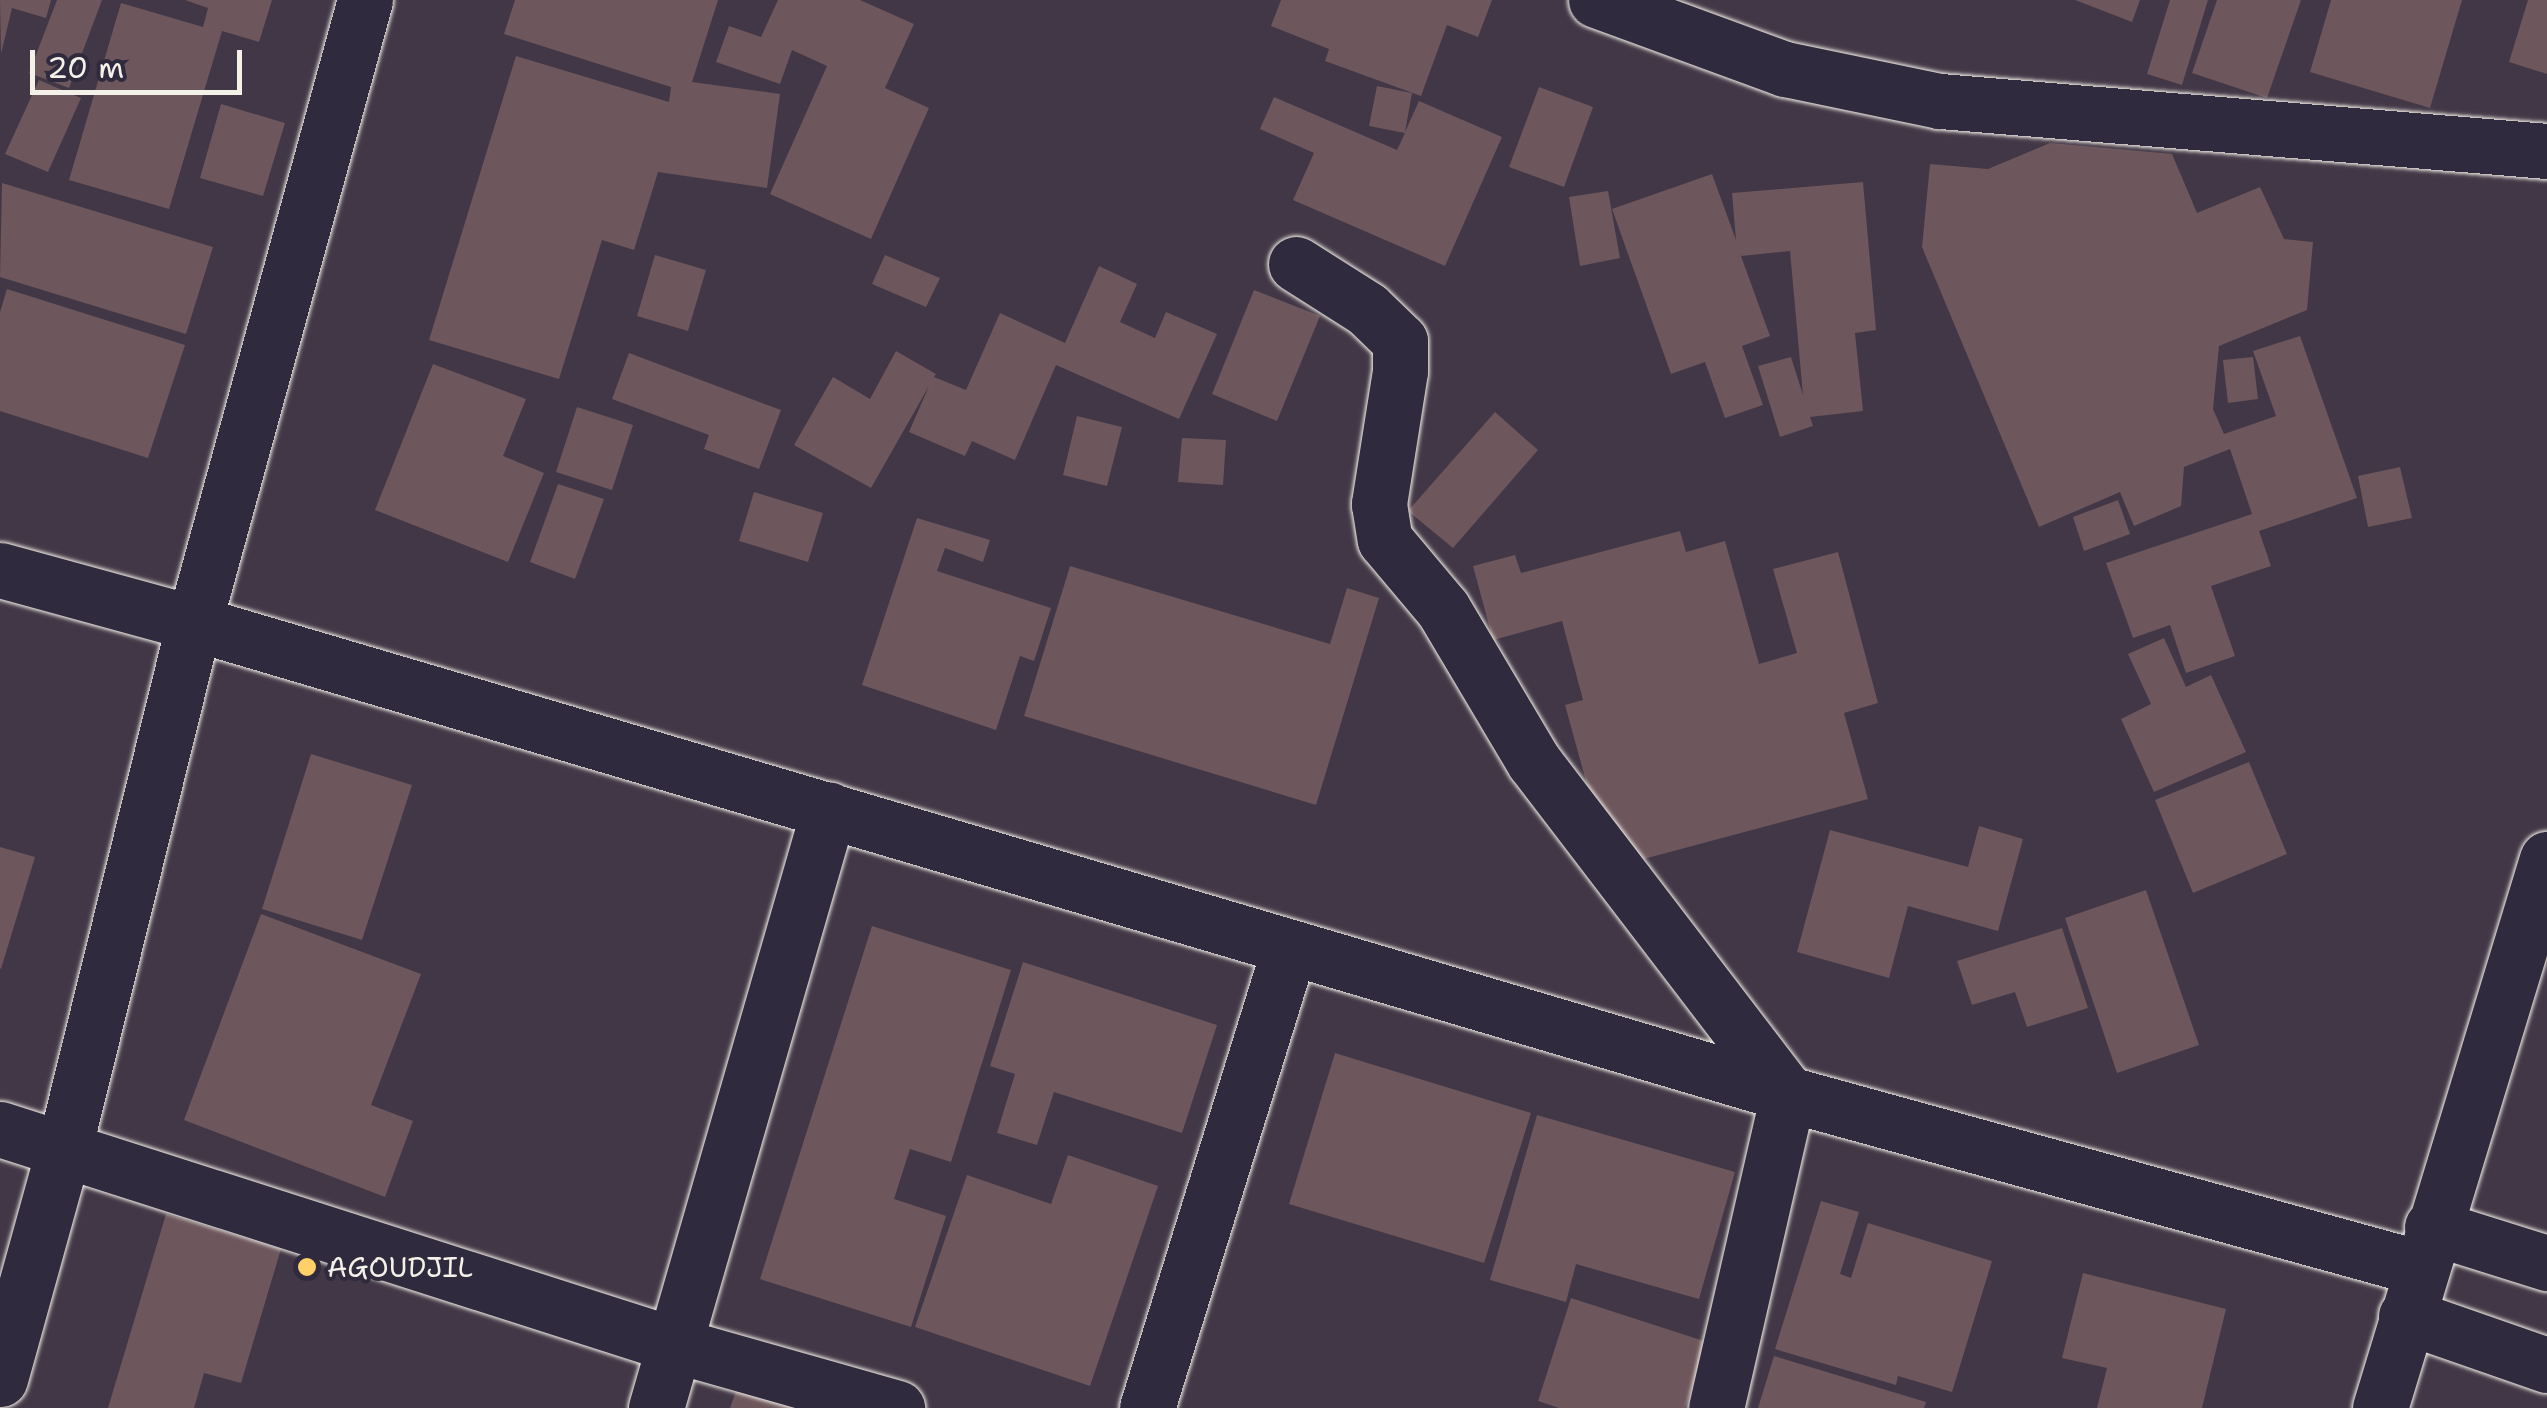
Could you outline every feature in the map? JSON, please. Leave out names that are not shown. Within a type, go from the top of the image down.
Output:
[{"type":"street","points":[[0,1379],[64,1150],[194,623],[365,0]]},
{"type":"street","points":[[1596,0],[1786,69],[1940,101],[2547,151]]},
{"type":"street","points":[[1296,264],[1368,309],[1400,341],[1400,371],[1379,504],[1385,540],[1443,610],[1534,762],[1788,1094]]},
{"type":"street","points":[[0,570],[830,809],[1788,1094],[2420,1270],[2547,1263]]},
{"type":"street","points":[[656,1408],[830,809]]},
{"type":"street","points":[[2380,1408],[2547,859]]},
{"type":"street","points":[[1147,1408],[1289,948]]},
{"type":"street","points":[[1716,1408],[1788,1094]]},
{"type":"street","points":[[0,1129],[675,1345],[897,1408]]},
{"type":"street","points":[[2420,1270],[2547,1366]]},
{"type":"building","points":[[0,0],[51,0],[46,18],[12,8],[1,54]]},
{"type":"building","points":[[57,0],[102,0],[69,88],[29,73]]},
{"type":"building","points":[[185,0],[272,0],[259,42],[222,31],[169,209],[69,180],[121,3],[203,27],[208,8]]},
{"type":"building","points":[[515,0],[718,0],[692,82],[780,94],[767,188],[658,172],[634,250],[602,240],[559,379],[429,340],[516,56],[669,102],[671,87],[504,34]]},
{"type":"building","points":[[778,0],[860,0],[914,24],[885,88],[929,108],[871,239],[770,194],[827,66],[792,50],[780,84],[716,62],[729,26],[761,37]]},
{"type":"building","points":[[1281,0],[1492,0],[1478,37],[1447,25],[1421,96],[1325,61],[1329,49],[1271,26]]},
{"type":"building","points":[[2075,0],[2140,0],[2132,22]]},
{"type":"building","points":[[2170,0],[2208,0],[2182,85],[2147,74]]},
{"type":"building","points":[[2217,0],[2301,0],[2267,98],[2192,73]]},
{"type":"building","points":[[2331,0],[2462,0],[2430,108],[2310,72]]},
{"type":"building","points":[[2528,0],[2547,0],[2547,74],[2509,62]]},
{"type":"building","points":[[39,80],[81,98],[48,172],[5,154]]},
{"type":"building","points":[[1377,86],[1412,93],[1405,132],[1419,101],[1502,137],[1445,266],[1293,200],[1314,153],[1260,129],[1274,97],[1397,150],[1405,133],[1369,126]]},
{"type":"building","points":[[1539,87],[1593,107],[1564,187],[1509,167]]},
{"type":"building","points":[[221,104],[285,123],[263,196],[200,178]]},
{"type":"building","points":[[2050,143],[2172,154],[2197,213],[2260,187],[2284,239],[2313,242],[2307,310],[2219,346],[2213,409],[2224,434],[2276,416],[2253,351],[2300,336],[2357,498],[2259,531],[2271,566],[2211,586],[2235,656],[2186,673],[2170,625],[2133,638],[2106,563],[2252,514],[2230,449],[2184,467],[2181,506],[2134,526],[2120,492],[2039,527],[1922,247],[1930,164],[1988,169]]},
{"type":"building","points":[[1712,174],[1736,240],[1732,193],[1863,182],[1876,330],[1855,333],[1863,411],[1810,417],[1813,426],[1780,437],[1758,366],[1791,357],[1803,395],[1790,251],[1741,256],[1770,336],[1742,346],[1763,405],[1725,418],[1705,362],[1671,374],[1612,209]]},
{"type":"building","points":[[2,183],[213,247],[186,334],[0,277]]},
{"type":"building","points":[[1608,191],[1620,258],[1580,266],[1569,197]]},
{"type":"building","points":[[655,255],[706,270],[688,331],[637,316]]},
{"type":"building","points":[[885,255],[940,278],[926,307],[872,284]]},
{"type":"building","points":[[1099,266],[1137,284],[1120,322],[1155,338],[1166,312],[1217,334],[1179,419],[1056,365],[1015,460],[972,441],[965,456],[909,432],[929,386],[871,488],[794,445],[833,377],[870,399],[896,351],[936,374],[934,377],[966,390],[1000,313],[1065,343]]},
{"type":"building","points":[[7,289],[185,345],[148,458],[0,411],[0,312]]},
{"type":"building","points":[[1254,290],[1320,316],[1277,421],[1212,394]]},
{"type":"building","points":[[629,353],[781,410],[759,469],[704,449],[709,435],[612,399]]},
{"type":"building","points":[[2253,357],[2258,399],[2228,403],[2223,360]]},
{"type":"building","points":[[433,364],[526,399],[503,456],[544,473],[508,562],[375,510]]},
{"type":"building","points":[[577,407],[633,425],[612,490],[556,472]]},
{"type":"building","points":[[1495,412],[1538,450],[1453,548],[1408,511]]},
{"type":"building","points":[[1077,416],[1122,427],[1107,486],[1063,475]]},
{"type":"building","points":[[1182,438],[1226,440],[1223,485],[1178,482]]},
{"type":"building","points":[[2400,467],[2412,518],[2368,527],[2358,476]]},
{"type":"building","points":[[558,484],[604,499],[575,579],[530,562]]},
{"type":"building","points":[[754,492],[823,513],[808,562],[739,541]]},
{"type":"building","points":[[2118,500],[2130,534],[2084,551],[2073,517]]},
{"type":"building","points":[[917,518],[990,540],[983,562],[945,548],[937,571],[1051,608],[1034,661],[1020,656],[996,730],[862,685]]},
{"type":"building","points":[[1680,531],[1686,552],[1725,541],[1759,664],[1797,653],[1773,569],[1838,552],[1878,703],[1844,713],[1868,799],[1610,868],[1565,705],[1583,700],[1562,621],[1493,640],[1473,566],[1515,555],[1521,573]]},
{"type":"building","points":[[1070,566],[1330,644],[1347,588],[1379,598],[1316,805],[1024,716]]},
{"type":"building","points":[[2164,638],[2186,687],[2211,675],[2246,752],[2154,792],[2121,719],[2151,704],[2128,654]]},
{"type":"building","points":[[311,754],[412,785],[362,940],[262,909]]},
{"type":"building","points":[[2249,762],[2287,854],[2193,893],[2155,800]]},
{"type":"building","points":[[1979,826],[2023,839],[1998,931],[1908,906],[1889,978],[1797,952],[1830,830],[1968,867]]},
{"type":"building","points":[[0,847],[35,857],[1,969],[0,968]]},
{"type":"building","points":[[2146,890],[2199,1045],[2117,1073],[2065,918]]},
{"type":"building","points":[[261,914],[421,974],[371,1105],[413,1121],[385,1197],[184,1120]]},
{"type":"building","points":[[872,926],[1011,970],[951,1162],[910,1149],[894,1199],[946,1216],[911,1327],[760,1279]]},
{"type":"building","points":[[2062,928],[2088,1008],[2027,1027],[2015,992],[1972,1005],[1957,961]]},
{"type":"building","points":[[1023,962],[1217,1025],[1182,1133],[1054,1092],[1037,1145],[997,1133],[1015,1074],[990,1066]]},
{"type":"building","points":[[1335,1053],[1531,1113],[1484,1263],[1289,1204]]},
{"type":"building","points":[[1537,1115],[1735,1172],[1699,1299],[1576,1264],[1566,1302],[1490,1280]]},
{"type":"building","points":[[1068,1155],[1158,1186],[1090,1386],[915,1327],[967,1175],[1051,1204]]},
{"type":"building","points":[[1821,1201],[1859,1212],[1840,1274],[1851,1278],[1868,1223],[1992,1261],[1952,1392],[1898,1376],[1896,1385],[1775,1349]]},
{"type":"building","points":[[166,1214],[281,1249],[241,1383],[204,1373],[194,1408],[108,1408]]},
{"type":"building","points":[[2083,1273],[2226,1309],[2202,1408],[2097,1408],[2107,1368],[2062,1358]]},
{"type":"building","points":[[1571,1298],[1707,1342],[1685,1408],[1559,1408],[1538,1401]]},
{"type":"building","points":[[1774,1356],[1926,1402],[1924,1408],[1758,1408]]},
{"type":"building","points":[[739,1383],[809,1408],[730,1408]]},
{"type":"place","name":"AGOUDJIL","points":[[307,1267]]}]
